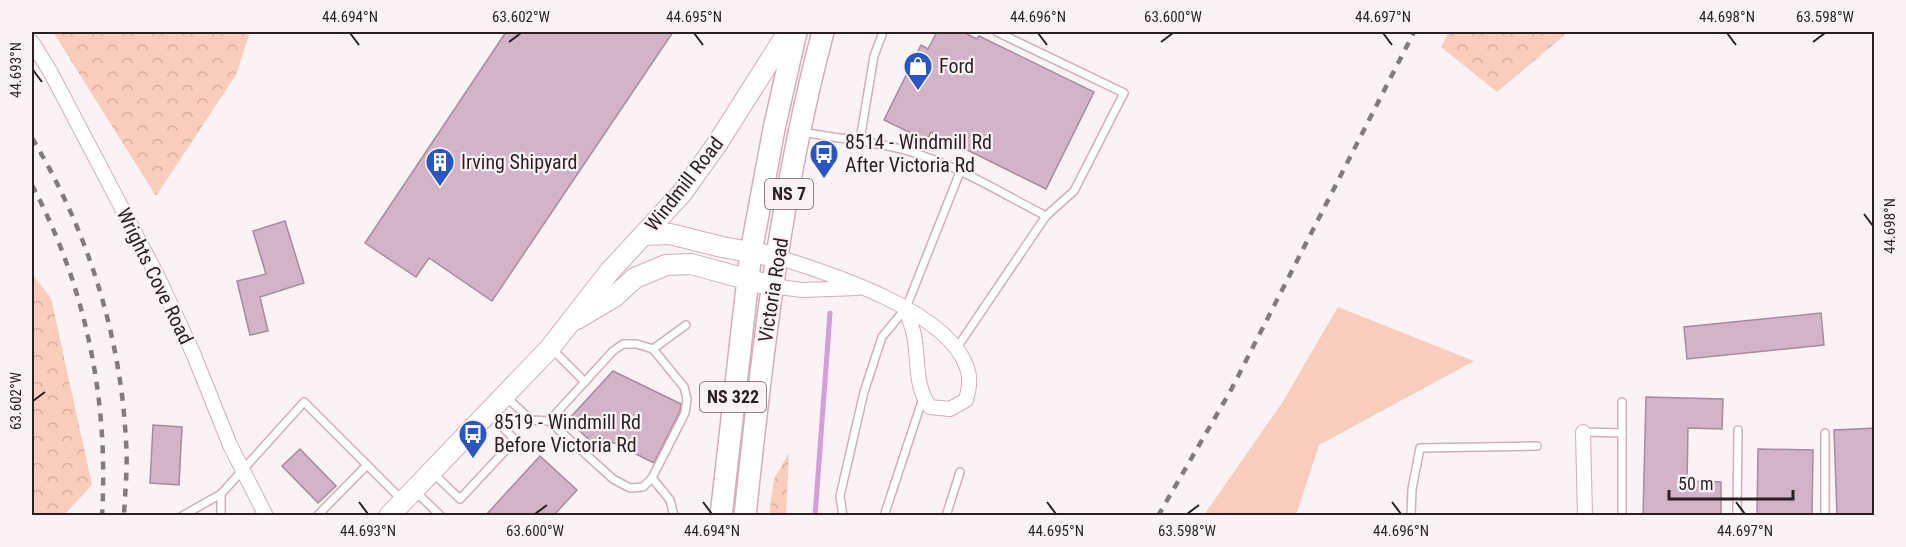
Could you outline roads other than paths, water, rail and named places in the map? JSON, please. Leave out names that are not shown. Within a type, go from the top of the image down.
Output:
[{"type":"main road","name":"Windmill Road","points":[[402,502],[550,348],[610,271],[682,192],[710,154],[788,32]]},
{"type":"main road","name":"Victoria Road","points":[[721,516],[751,252],[774,129],[796,32]]},
{"type":"main road","name":"Victoria Road","points":[[745,516],[772,286],[800,132],[823,32]]},
{"type":"main road","points":[[644,235],[670,234],[777,257]]},
{"type":"main road","name":"Windmill Road","points":[[565,327],[614,297],[635,278],[666,264],[691,264],[772,286]]},
{"type":"street","name":"Wrights Cove Road","points":[[32,42],[51,73],[158,277],[242,469],[266,516]]},
{"type":"street","points":[[777,257],[863,288],[906,308],[932,324],[951,342],[967,367],[970,384],[966,399],[950,409],[930,407],[923,398],[916,364],[914,337],[906,308]]},
{"type":"street","points":[[772,286],[813,290],[863,288]]},
{"type":"street","points":[[1583,432],[1585,516]]},
{"type":"lane","points":[[860,140],[874,56],[883,32]]},
{"type":"lane","points":[[956,349],[1046,216],[1074,191],[1124,93],[997,32]]},
{"type":"lane","points":[[800,132],[860,140],[907,151],[947,165],[1046,216]]},
{"type":"lane","points":[[843,516],[840,496],[864,392],[882,337],[906,308],[960,172]]},
{"type":"lane","points":[[653,349],[686,325]]},
{"type":"lane","points":[[504,396],[531,420],[549,421],[612,479],[630,488],[642,487],[652,478],[685,413],[687,399],[684,387],[653,349],[637,344],[623,344],[613,351],[549,421]]},
{"type":"lane","points":[[550,348],[585,382]]},
{"type":"lane","points":[[884,516],[923,398]]},
{"type":"lane","points":[[182,515],[221,494],[304,402],[402,502],[441,516]]},
{"type":"lane","points":[[1622,402],[1622,516]]},
{"type":"lane","points":[[431,471],[460,499],[515,440],[488,412]]},
{"type":"lane","points":[[1737,516],[1738,430]]},
{"type":"lane","points":[[1583,432],[1622,433]]},
{"type":"lane","points":[[1825,433],[1825,516]]},
{"type":"lane","points":[[1411,516],[1412,489],[1420,448],[1537,446]]},
{"type":"lane","points":[[317,516],[367,465]]},
{"type":"lane","points":[[946,516],[960,472]]},
{"type":"lane","points":[[652,478],[670,500],[674,516]]},
{"type":"lane","points":[[221,494],[221,516]]},
{"type":"lane","points":[[182,515],[194,516]]},
{"type":"waterway","points":[[815,516],[830,313]]},
{"type":"railway","points":[[1158,516],[1231,390],[1414,32]]},
{"type":"railway","points":[[32,138],[52,173],[85,246],[109,323],[123,402],[127,469],[124,516]]},
{"type":"railway","points":[[32,185],[67,263],[90,345],[102,430],[102,516]]},
{"type":"place","name":"Ford","points":[[918,92]]},
{"type":"place","name":"8514 - Windmill Rd After Victoria Rd","points":[[824,180]]},
{"type":"place","name":"Irving Shipyard","points":[[440,188]]},
{"type":"place","name":"8519 - Windmill Rd Before Victoria Rd","points":[[473,460]]}]
